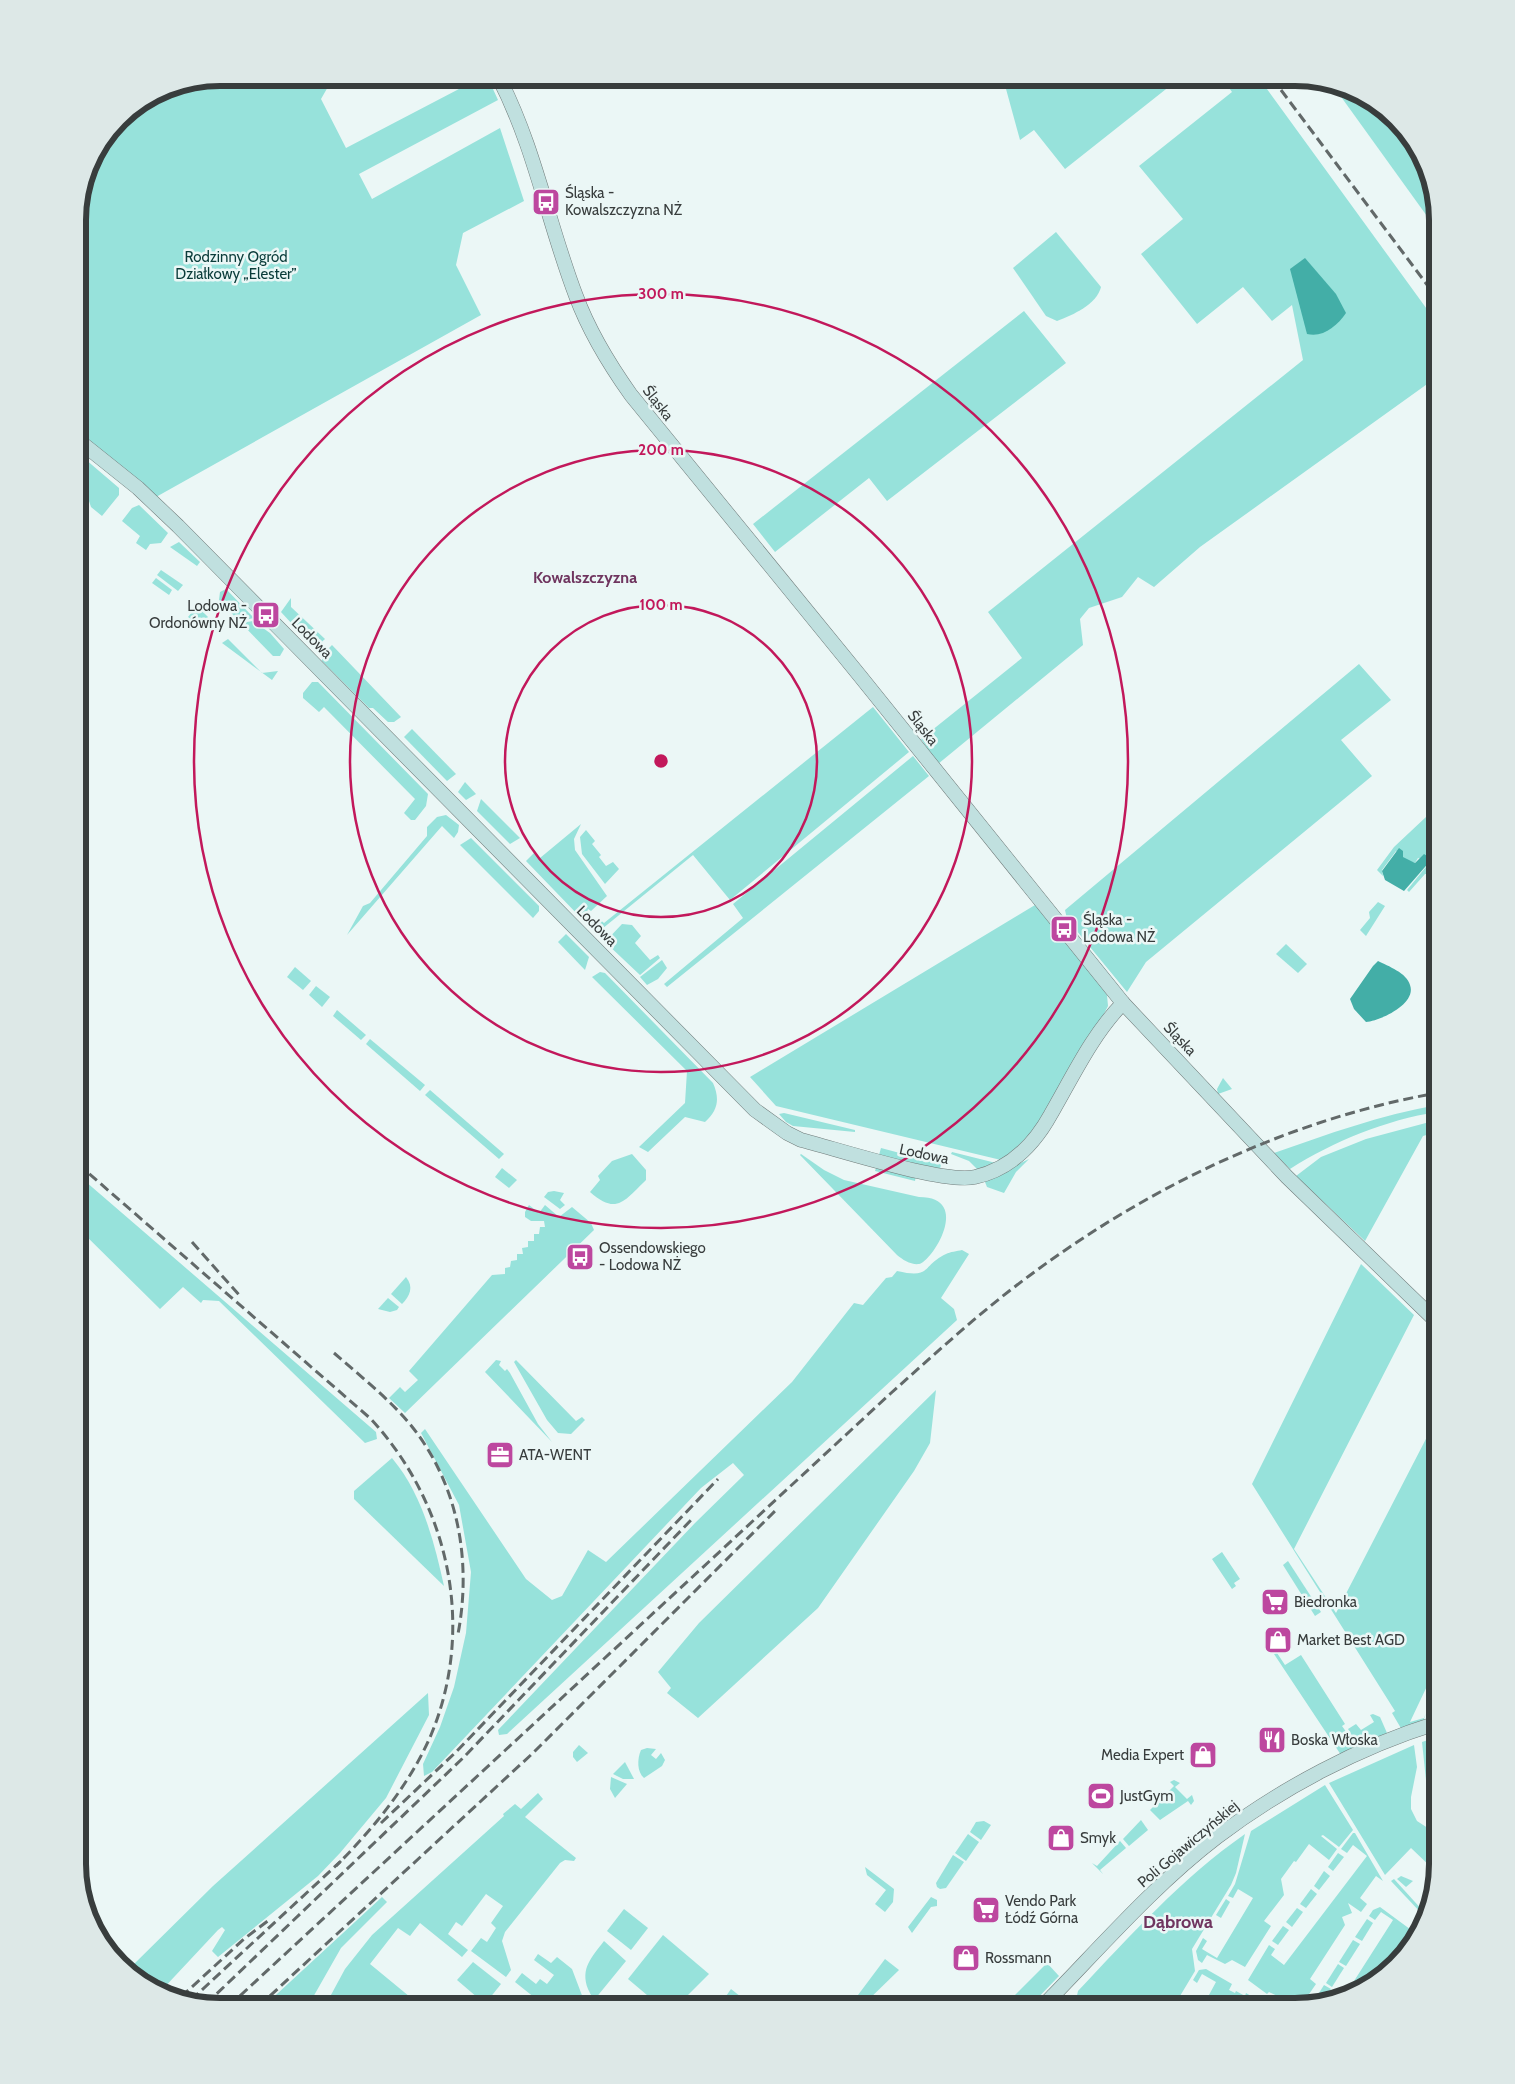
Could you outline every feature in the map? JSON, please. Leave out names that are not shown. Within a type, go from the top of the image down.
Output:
[{"type":"street","name":"Śląska","points":[[503,87],[523,127],[576,297],[595,337],[622,382],[1123,1003],[1287,1177],[1429,1313]]},
{"type":"street","name":"Lodowa","points":[[87,447],[138,488],[178,526],[755,1110],[786,1133],[801,1140],[929,1173],[973,1178],[986,1174],[1009,1163],[1033,1144],[1096,1035],[1123,1003]]},
{"type":"street","name":"Poli Gojawiczyńskiej","points":[[1061,1998],[1150,1896],[1216,1838],[1291,1787],[1338,1764],[1429,1727]]},
{"type":"green space","name":"Rodzinny Ogród Działkowy „Elester”","points":[[212,87],[328,87],[321,99],[346,148],[463,87],[492,87],[498,100],[359,174],[372,199],[500,128],[524,201],[463,233],[456,265],[481,315],[156,497],[87,438],[87,203],[96,169],[104,153],[120,132],[146,109],[161,100],[194,89]]},
{"type":"green space","points":[[1005,87],[1169,87],[1065,169],[1034,130],[1020,140]]},
{"type":"green space","points":[[1228,87],[1266,87],[1429,312],[1429,383],[1200,547],[1154,587],[1138,577],[1122,597],[1089,608],[1080,619],[1083,645],[938,764],[921,739],[1022,658],[988,612],[1303,360],[1292,305],[1272,321],[1243,287],[1197,324],[1141,254],[1183,219],[1139,166],[1232,92]]},
{"type":"green space","points":[[1338,93],[1369,109],[1395,132],[1406,146],[1419,169],[1428,203],[1429,219]]},
{"type":"green space","points":[[1056,232],[1101,287],[1099,293],[1090,304],[1057,321],[1046,316],[1013,268]]},
{"type":"green space","points":[[1024,311],[1066,363],[887,501],[869,478],[775,552],[753,524]]},
{"type":"green space","points":[[87,461],[119,488],[119,495],[102,516],[91,507],[87,494]]},
{"type":"green space","points":[[139,505],[168,533],[161,543],[150,544],[146,550],[136,543],[140,536],[122,521],[132,508]]},
{"type":"green space","points":[[179,542],[200,562],[197,566],[170,547]]},
{"type":"green space","points":[[161,570],[183,585],[178,591],[157,575]]},
{"type":"green space","points":[[156,578],[172,590],[169,595],[152,583]]},
{"type":"green space","points":[[226,589],[254,618],[239,621],[219,600],[220,592]]},
{"type":"green space","points":[[291,598],[291,607],[325,639],[315,648],[299,631],[301,629],[295,624],[293,625],[281,612]]},
{"type":"green space","points":[[197,606],[208,617],[203,629],[188,617]]},
{"type":"green space","points":[[253,621],[270,633],[284,649],[280,656],[273,656],[241,623]]},
{"type":"green space","points":[[228,639],[260,671],[222,643]]},
{"type":"green space","points":[[332,645],[401,717],[394,722],[388,722],[373,708],[369,708],[322,661],[323,654]]},
{"type":"green space","points":[[1359,664],[1391,700],[1341,740],[1372,776],[1146,962],[1127,992],[1067,919],[1065,910]]},
{"type":"green space","points":[[278,671],[272,680],[262,673]]},
{"type":"green space","points":[[312,682],[318,682],[428,794],[426,806],[415,820],[411,820],[404,813],[415,799],[324,707],[319,712],[303,698],[303,693]]},
{"type":"green space","points":[[873,707],[909,752],[730,900],[693,855],[597,933],[590,926],[598,918],[604,923]]},
{"type":"green space","points":[[412,729],[456,774],[447,781],[404,737]]},
{"type":"green space","points":[[913,756],[929,776],[667,987],[664,984],[743,918],[733,904]]},
{"type":"green space","points":[[465,782],[476,794],[466,800],[458,792]]},
{"type":"green space","points":[[481,799],[520,838],[510,844],[477,811]]},
{"type":"green space","points":[[446,815],[459,825],[458,832],[454,838],[442,826],[347,935],[363,906],[370,903],[427,836],[427,827],[437,817]]},
{"type":"green space","points":[[1426,817],[1429,818],[1429,862],[1418,858],[1415,863],[1406,860],[1396,851],[1382,870],[1383,876],[1377,870],[1394,847]]},
{"type":"green space","points":[[581,824],[574,839],[575,850],[607,896],[591,911],[588,909],[586,915],[581,918],[526,861],[534,853],[540,858]]},
{"type":"green space","points":[[586,830],[595,841],[592,844],[601,855],[599,857],[606,866],[613,862],[619,869],[605,884],[582,854],[580,837]]},
{"type":"green space","points":[[471,838],[539,906],[539,911],[533,918],[460,845]]},
{"type":"green space","points":[[1429,863],[1429,875],[1425,874],[1409,892],[1407,890]]},
{"type":"green space","points":[[1378,902],[1385,906],[1366,936],[1360,930],[1370,918],[1369,912]]},
{"type":"green space","points":[[1035,905],[1100,985],[1107,995],[1108,1006],[1063,1090],[1035,1129],[1019,1146],[1001,1160],[776,1106],[750,1077]]},
{"type":"green space","points":[[622,924],[632,925],[641,936],[635,943],[650,960],[658,955],[660,958],[640,975],[605,942]]},
{"type":"green space","points":[[566,934],[589,957],[585,970],[558,942]]},
{"type":"green space","points":[[1286,944],[1307,964],[1298,973],[1276,954]]},
{"type":"green space","points":[[662,960],[667,968],[658,979],[647,985],[640,977]]},
{"type":"green space","points":[[295,967],[311,981],[303,990],[287,977]]},
{"type":"green space","points":[[600,972],[605,973],[713,1083],[717,1094],[715,1109],[705,1122],[685,1117],[648,1152],[639,1147],[685,1103],[687,1071],[592,977]]},
{"type":"green space","points":[[316,986],[330,997],[322,1007],[309,995]]},
{"type":"green space","points":[[337,1010],[366,1035],[361,1040],[333,1016]]},
{"type":"green space","points":[[370,1039],[425,1085],[420,1091],[366,1044]]},
{"type":"green space","points":[[1223,1078],[1232,1089],[1218,1094],[1217,1089]]},
{"type":"green space","points":[[430,1090],[504,1154],[499,1159],[425,1095]]},
{"type":"green space","points":[[1429,1107],[1429,1114],[1399,1120],[1361,1133],[1324,1149],[1290,1169],[1274,1153],[1335,1132]]},
{"type":"green space","points":[[784,1113],[855,1130],[855,1132],[793,1126],[786,1122],[779,1114]]},
{"type":"green space","points":[[1429,1122],[1429,1134],[1423,1136],[1365,1241],[1296,1176],[1321,1157],[1366,1139]]},
{"type":"green space","points":[[881,1148],[941,1164],[940,1170],[879,1155]]},
{"type":"green space","points":[[952,1152],[996,1163],[977,1169],[969,1161],[951,1154]]},
{"type":"green space","points":[[632,1154],[646,1170],[646,1180],[632,1194],[614,1204],[599,1199],[590,1192],[600,1180],[598,1176],[612,1161]]},
{"type":"green space","points":[[801,1154],[824,1170],[844,1180],[935,1200],[944,1207],[946,1218],[944,1230],[932,1253],[925,1261],[919,1264],[910,1263],[899,1257]]},
{"type":"green space","points":[[1029,1159],[1016,1172],[1004,1193],[987,1187],[985,1182],[988,1179]]},
{"type":"green space","points":[[877,1165],[916,1175],[915,1181],[875,1171]]},
{"type":"green space","points":[[502,1168],[517,1180],[509,1188],[495,1177]]},
{"type":"green space","points":[[86,1182],[376,1432],[377,1439],[365,1443],[219,1301],[203,1300],[201,1303],[183,1287],[160,1309],[86,1236]]},
{"type":"green space","points":[[548,1192],[564,1193],[560,1200],[565,1205],[560,1209],[544,1197]]},
{"type":"green space","points":[[529,1205],[539,1213],[545,1205],[559,1217],[572,1207],[591,1223],[594,1230],[405,1413],[389,1398],[400,1387],[405,1392],[418,1380],[409,1371],[492,1275],[505,1274],[505,1268],[510,1267],[511,1261],[517,1260],[517,1254],[523,1254],[522,1248],[528,1247],[528,1241],[534,1241],[534,1234],[539,1234],[540,1227],[545,1227],[544,1221],[531,1221],[525,1217],[525,1212]]},
{"type":"green space","points":[[962,1250],[969,1254],[941,1298],[954,1309],[957,1320],[507,1734],[499,1735],[498,1730],[695,1523],[744,1475],[733,1463],[701,1488],[432,1772],[424,1776],[423,1764],[440,1727],[454,1687],[466,1633],[471,1572],[459,1505],[421,1433],[425,1429],[526,1579],[552,1600],[562,1596],[588,1550],[606,1562],[792,1382],[854,1303],[863,1305],[886,1278],[892,1277],[897,1271],[908,1273],[921,1272],[946,1254]]},
{"type":"green space","points":[[1361,1264],[1414,1315],[1294,1549],[1336,1613],[1429,1433],[1429,1682],[1410,1722],[1424,1718],[1426,1713],[1423,1722],[1402,1730],[1392,1713],[1395,1711],[1252,1484]]},
{"type":"green space","points":[[406,1277],[410,1284],[410,1291],[402,1304],[391,1294]]},
{"type":"green space","points":[[388,1298],[399,1307],[397,1310],[390,1312],[378,1309]]},
{"type":"green space","points":[[496,1360],[501,1361],[499,1365],[510,1373],[538,1424],[552,1442],[485,1372]]},
{"type":"green space","points":[[516,1360],[576,1421],[582,1417],[585,1420],[571,1434],[558,1433],[547,1420],[514,1362]]},
{"type":"green space","points":[[936,1390],[930,1443],[914,1471],[818,1608],[698,1718],[667,1693],[671,1688],[658,1672],[699,1623]]},
{"type":"green space","points":[[392,1458],[411,1487],[426,1519],[444,1586],[354,1499],[354,1491]]},
{"type":"green space","points":[[1222,1552],[1240,1579],[1234,1583],[1236,1586],[1232,1589],[1212,1559]]},
{"type":"green space","points":[[1288,1561],[1321,1612],[1315,1616],[1283,1565]]},
{"type":"green space","points":[[1277,1653],[1285,1665],[1301,1655],[1345,1724],[1342,1726],[1354,1743],[1354,1749],[1341,1755],[1274,1654]]},
{"type":"green space","points":[[428,1693],[429,1715],[386,1798],[318,1876],[218,1957],[212,1951],[225,1930],[222,1927],[165,1986],[153,1980],[133,1965],[213,1886]]},
{"type":"green space","points":[[1373,1714],[1380,1717],[1387,1733],[1359,1747],[1348,1729],[1356,1724],[1361,1730],[1374,1722],[1370,1715]]},
{"type":"green space","points":[[1429,1740],[1428,1799],[1422,1742]]},
{"type":"green space","points":[[579,1745],[588,1753],[577,1762],[573,1757],[573,1752]]},
{"type":"green space","points":[[1414,1745],[1417,1767],[1411,1797],[1411,1809],[1417,1821],[1429,1829],[1429,1865],[1411,1848],[1385,1875],[1329,1783]]},
{"type":"green space","points":[[647,1748],[656,1749],[651,1755],[656,1759],[661,1753],[665,1760],[662,1766],[644,1778],[640,1772],[638,1761],[641,1750]]},
{"type":"green space","points":[[625,1762],[634,1779],[623,1779],[613,1774]]},
{"type":"green space","points":[[611,1777],[627,1784],[615,1798],[610,1789]]},
{"type":"green space","points":[[1174,1780],[1180,1783],[1175,1787],[1187,1799],[1192,1795],[1194,1801],[1191,1805],[1188,1801],[1160,1820],[1150,1810],[1174,1786],[1170,1782]]},
{"type":"green space","points":[[1325,1785],[1353,1830],[1339,1847],[1323,1835],[1321,1836],[1337,1849],[1329,1860],[1309,1844],[1296,1862],[1294,1861],[1281,1879],[1284,1895],[1264,1921],[1271,1926],[1245,1967],[1232,1960],[1225,1964],[1207,1955],[1202,1963],[1198,1960],[1196,1951],[1203,1938],[1207,1941],[1202,1949],[1217,1958],[1253,1898],[1238,1889],[1233,1898],[1228,1896],[1235,1884],[1251,1831]]},
{"type":"green space","points":[[538,1793],[543,1799],[525,1817],[576,1858],[574,1861],[565,1860],[560,1863],[505,1932],[502,1941],[511,1970],[506,1977],[471,1951],[481,1938],[487,1942],[496,1928],[491,1923],[503,1906],[486,1894],[462,1926],[456,1922],[448,1934],[468,1950],[462,1957],[420,1923],[410,1936],[398,1928],[370,1964],[410,1997],[330,1997],[345,1969],[372,1935],[504,1816],[503,1814],[515,1804],[521,1809]]},
{"type":"green space","points":[[1141,1820],[1148,1830],[1129,1846],[1123,1839]]},
{"type":"green space","points":[[984,1821],[991,1825],[981,1840],[970,1832],[976,1822]]},
{"type":"green space","points":[[1353,1833],[1355,1833],[1383,1881],[1376,1876],[1360,1898],[1367,1904],[1361,1912],[1348,1903],[1352,1913],[1342,1917],[1345,1925],[1310,1979],[1316,1984],[1307,1997],[1282,1998],[1269,1992],[1267,1994],[1248,1980],[1269,1945],[1275,1949],[1271,1955],[1284,1965],[1367,1856],[1353,1845],[1347,1853],[1341,1849]]},
{"type":"green space","points":[[968,1834],[979,1842],[966,1861],[955,1853]]},
{"type":"green space","points":[[1245,1834],[1236,1873],[1231,1885],[1192,1949],[1195,1971],[1179,1998],[1076,1998],[1078,1991],[1157,1908],[1222,1851]]},
{"type":"green space","points":[[1120,1841],[1126,1848],[1100,1870],[1103,1874],[1092,1863],[1097,1866]]},
{"type":"green space","points":[[1338,1853],[1344,1857],[1333,1871],[1328,1867]]},
{"type":"green space","points":[[953,1855],[964,1862],[946,1888],[940,1889],[936,1883]]},
{"type":"green space","points":[[865,1867],[894,1889],[893,1902],[885,1912],[875,1904],[886,1890],[867,1875]]},
{"type":"green space","points":[[1324,1871],[1330,1876],[1319,1890],[1314,1886]]},
{"type":"green space","points":[[1401,1876],[1413,1881],[1406,1887],[1397,1879]]},
{"type":"green space","points":[[1394,1879],[1421,1909],[1420,1912],[1391,1881]]},
{"type":"green space","points":[[1311,1889],[1317,1894],[1306,1908],[1300,1904]]},
{"type":"green space","points":[[382,1897],[387,1902],[341,1948],[313,1997],[274,1997]]},
{"type":"green space","points":[[931,1897],[937,1900],[937,1906],[931,1907],[912,1933],[908,1927]]},
{"type":"green space","points":[[1226,1899],[1230,1902],[1221,1918],[1216,1915]]},
{"type":"green space","points":[[1380,1907],[1411,1930],[1401,1945],[1376,1970],[1351,1985],[1393,1920],[1381,1912],[1375,1920],[1369,1916],[1373,1910]]},
{"type":"green space","points":[[1297,1908],[1303,1912],[1292,1927],[1286,1922]]},
{"type":"green space","points":[[624,1909],[648,1928],[631,1950],[607,1931]]},
{"type":"green space","points":[[1367,1919],[1373,1923],[1362,1941],[1355,1937]]},
{"type":"green space","points":[[1283,1926],[1289,1930],[1278,1945],[1272,1941]]},
{"type":"green space","points":[[663,1935],[709,1974],[686,1997],[650,1997],[628,1979]]},
{"type":"green space","points":[[1353,1940],[1360,1944],[1346,1966],[1339,1962]]},
{"type":"green space","points":[[604,1941],[626,1961],[596,1997],[593,1997],[588,1989],[585,1975],[588,1963]]},
{"type":"green space","points":[[538,1954],[551,1963],[557,1957],[572,1969],[583,1997],[534,1997],[515,1982],[522,1973],[536,1984],[540,1979],[547,1984],[554,1975],[534,1960]]},
{"type":"green space","points":[[885,1959],[899,1970],[871,1998],[856,1998]]},
{"type":"green space","points":[[473,1962],[501,1984],[490,1997],[477,1997],[457,1980]]},
{"type":"green space","points":[[1047,1963],[1059,1976],[1038,1998],[1012,1998]]},
{"type":"green space","points":[[1338,1964],[1344,1968],[1332,1987],[1326,1983]]},
{"type":"green space","points":[[1206,1969],[1232,1984],[1229,1990],[1235,1993],[1236,1991],[1245,1996],[1246,1993],[1251,1996],[1250,1998],[1207,1998],[1216,1982],[1202,1974],[1197,1983],[1193,1980],[1199,1970]]},
{"type":"green space","points":[[1324,1985],[1331,1989],[1328,1993],[1317,1996]]},
{"type":"green space","points":[[731,1989],[742,1997],[725,1997]]},
{"type":"shaded area","points":[[1305,258],[1336,294],[1346,313],[1329,330],[1313,335],[1307,334],[1290,269]]},
{"type":"shaded area","points":[[1399,848],[1403,851],[1403,857],[1415,863],[1424,854],[1429,857],[1429,862],[1404,891],[1385,880],[1382,871]]},
{"type":"shaded area","points":[[1378,961],[1397,970],[1405,977],[1410,985],[1411,992],[1403,1005],[1396,1010],[1388,1015],[1366,1022],[1354,1009],[1350,999]]},
{"type":"railway","points":[[1279,87],[1429,287]]},
{"type":"railway","points":[[239,1997],[890,1394],[975,1319],[1029,1276],[1122,1214],[1222,1161],[1328,1120],[1429,1095]]},
{"type":"railway","points":[[86,1171],[371,1419],[398,1453],[420,1489],[436,1528],[447,1568],[452,1610],[452,1652],[445,1694],[431,1735],[413,1771],[390,1805],[336,1866]]},
{"type":"railway","points":[[192,1242],[240,1296]]},
{"type":"railway","points":[[334,1353],[392,1404],[426,1446],[439,1470],[450,1496],[462,1550],[462,1606],[458,1634]]},
{"type":"railway","points":[[381,1823],[456,1752],[718,1479]]},
{"type":"railway","points":[[269,1997],[533,1753],[775,1511]]},
{"type":"railway","points":[[213,1997],[463,1758],[692,1519]]},
{"type":"railway","points":[[196,1995],[341,1861]]},
{"type":"railway","points":[[186,1993],[244,1939],[269,1920]]},
{"type":"place","name":"Śląska - Kowalszczyzna NŻ","points":[[546,202]]},
{"type":"place","name":"Lodowa - Ordonówny NŻ","points":[[266,615]]},
{"type":"place","name":"Śląska - Lodowa NŻ","points":[[1064,929]]},
{"type":"place","name":"Ossendowskiego - Lodowa NŻ","points":[[580,1257]]},
{"type":"place","name":"ATA-WENT","points":[[500,1455]]},
{"type":"place","name":"Biedronka","points":[[1275,1602]]},
{"type":"place","name":"Market Best AGD","points":[[1278,1640]]},
{"type":"place","name":"Boska Włoska","points":[[1272,1740]]},
{"type":"place","name":"Media Expert","points":[[1203,1755]]},
{"type":"place","name":"JustGym","points":[[1101,1796]]},
{"type":"place","name":"Smyk","points":[[1061,1838]]},
{"type":"place","name":"Vendo Park Łódź Górna","points":[[986,1910]]},
{"type":"place","name":"Rossmann","points":[[966,1958]]},
{"type":"district","name":"Kowalszczyzna","points":[[585,577]]},
{"type":"district","name":"Dąbrowa","points":[[1178,1922]]}]
